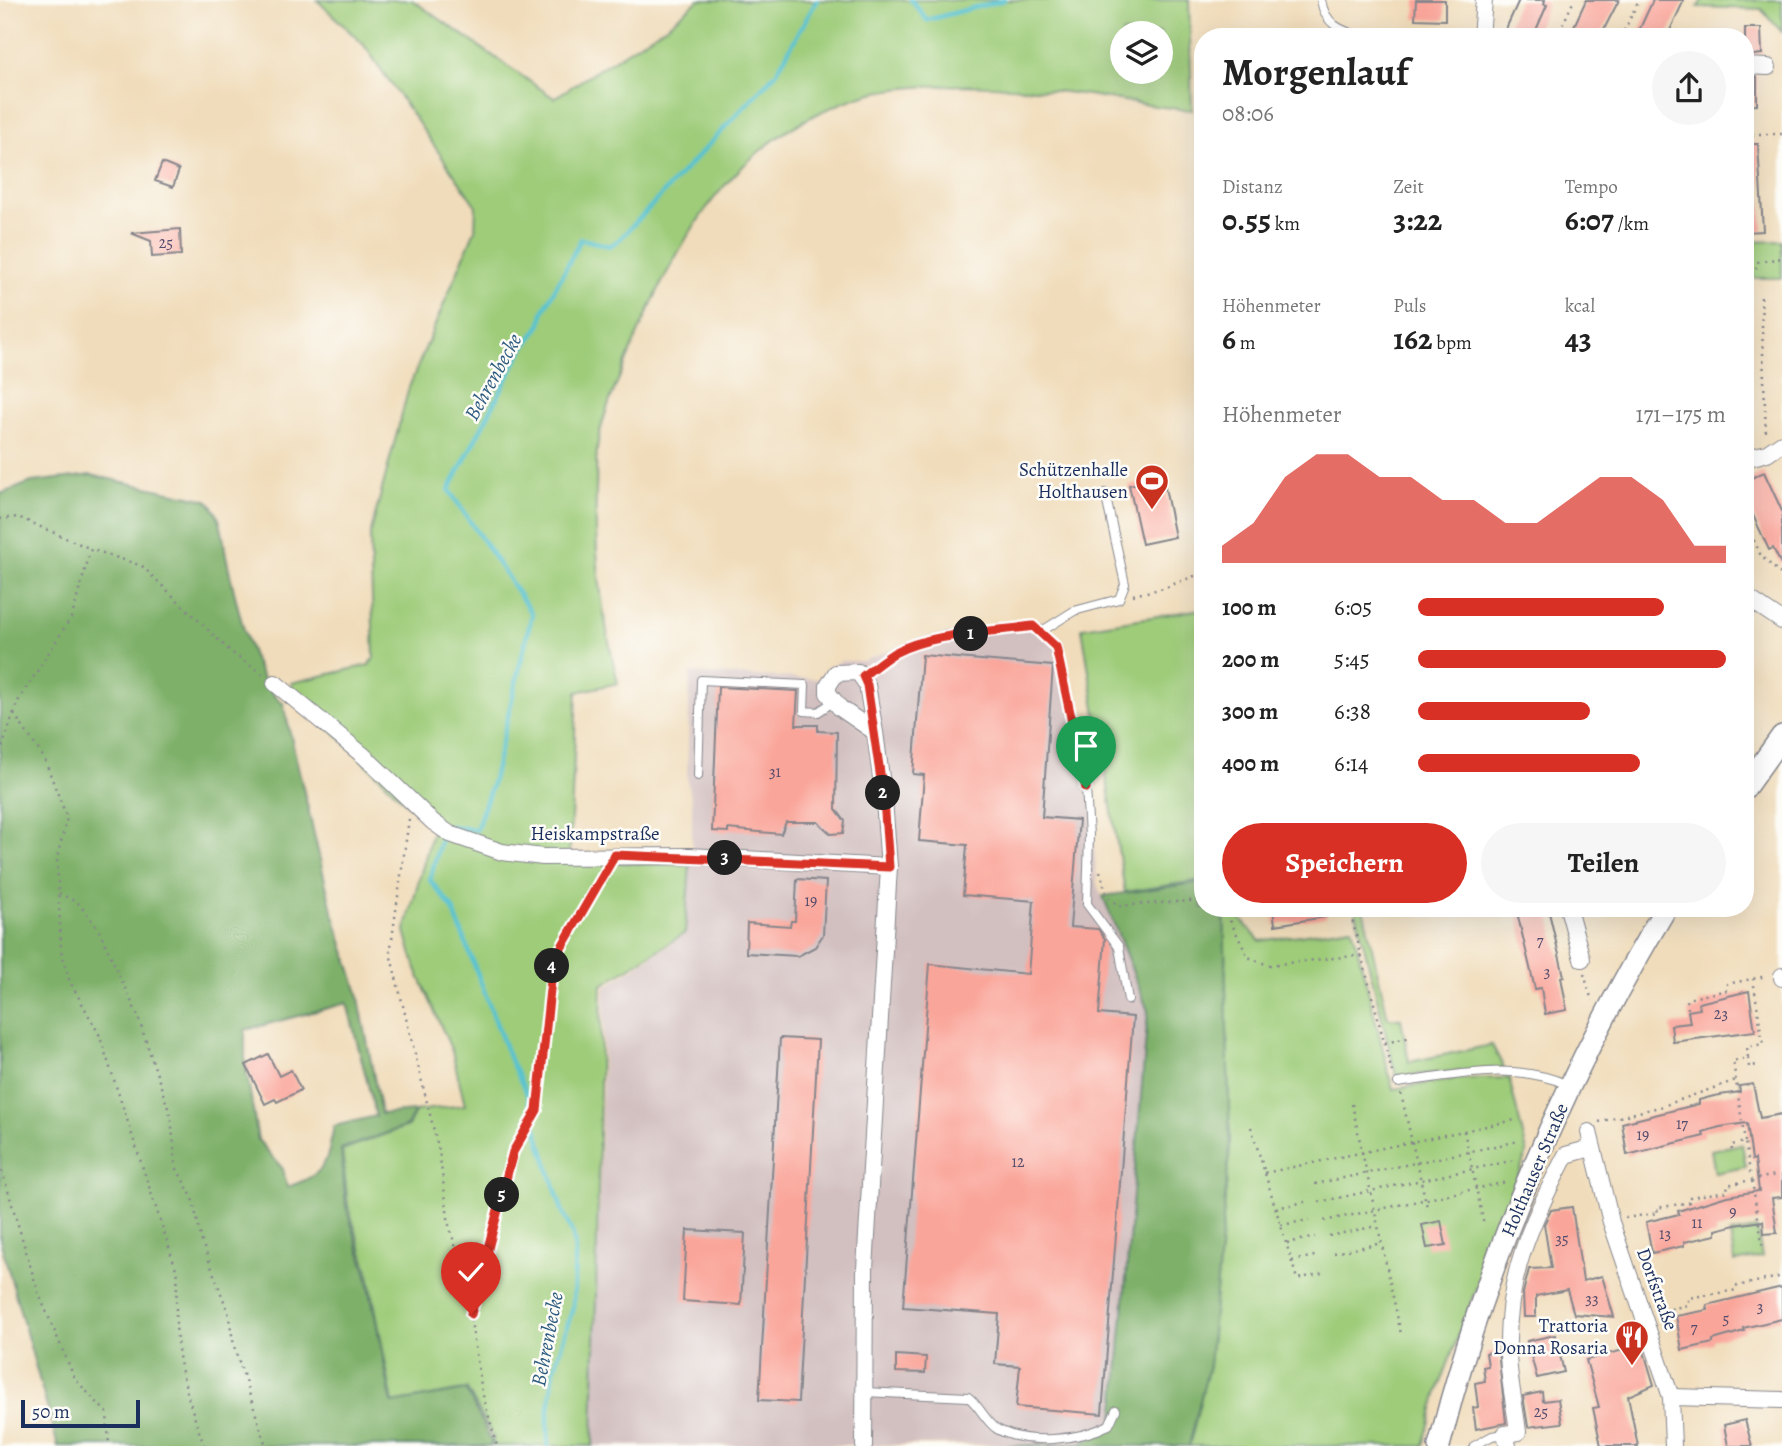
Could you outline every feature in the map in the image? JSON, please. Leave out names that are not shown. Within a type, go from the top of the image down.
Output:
[{"type":"street","points":[[1482,28],[1484,0]]},
{"type":"street","points":[[1754,66],[1768,67]]},
{"type":"street","points":[[1754,457],[1767,453],[1782,443]]},
{"type":"street","points":[[1754,602],[1782,621]]},
{"type":"street","points":[[864,1446],[866,1269],[889,867],[875,732],[863,676],[852,670],[836,673],[828,686],[833,702],[875,732]]},
{"type":"street","name":"Heiskampstraße","points":[[275,683],[363,756],[450,834],[502,852],[543,857],[615,855],[889,867]]},
{"type":"street","points":[[1754,775],[1782,736]]},
{"type":"street","points":[[1571,917],[1582,959]]},
{"type":"street","name":"Holthauser Straße","points":[[1439,1446],[1466,1349],[1492,1276],[1571,1087],[1661,917]]},
{"type":"street","points":[[1507,1440],[1518,1432],[1508,1353],[1514,1274],[1537,1211],[1566,1155],[1590,1140]]},
{"type":"street","name":"Dorfstraße","points":[[1590,1140],[1611,1223],[1671,1397],[1673,1446]]},
{"type":"street","points":[[1671,1397],[1782,1400]]},
{"type":"lane","points":[[1321,0],[1323,13],[1331,25],[1339,28]]},
{"type":"lane","points":[[1042,631],[1074,611],[1119,599],[1125,584],[1104,493]]},
{"type":"lane","points":[[863,676],[895,653],[922,643],[1033,626],[1042,631],[1056,647],[1086,788],[1089,835],[1087,904],[1119,947],[1128,1000]]},
{"type":"lane","points":[[698,776],[701,680],[805,685],[804,711],[818,712],[833,702]]},
{"type":"lane","points":[[1398,1083],[1457,1074],[1499,1072],[1528,1073],[1571,1087]]},
{"type":"lane","points":[[864,1392],[968,1397],[980,1405],[990,1424],[999,1430],[1032,1439],[1093,1433],[1110,1424],[1116,1410]]},
{"type":"lane","points":[[1475,1446],[1492,1436],[1507,1440]]},
{"type":"path","points":[[1561,28],[1574,0]]},
{"type":"path","points":[[1626,28],[1639,0]]},
{"type":"path","points":[[1754,134],[1782,134]]},
{"type":"path","points":[[1754,273],[1758,262],[1782,258]]},
{"type":"path","points":[[1761,298],[1767,453]]},
{"type":"path","points":[[0,519],[18,517],[91,549],[142,566],[232,652],[275,683]]},
{"type":"path","points":[[1754,541],[1761,556],[1782,575]]},
{"type":"path","points":[[0,754],[14,714],[72,615],[91,549]]},
{"type":"path","points":[[1119,599],[1164,588],[1194,576]]},
{"type":"path","points":[[14,714],[44,758],[67,818],[57,858],[61,950],[69,980],[99,1034],[177,1275],[174,1315],[180,1376],[204,1446]]},
{"type":"path","points":[[416,806],[406,825],[390,953],[439,1152],[449,1225],[464,1276],[482,1392],[497,1446]]},
{"type":"path","points":[[1089,835],[1112,903],[1119,906],[1194,901]]},
{"type":"path","points":[[471,1314],[513,1152],[537,1110],[553,962],[615,855]]},
{"type":"path","points":[[58,892],[78,903],[98,928],[137,1014],[171,1117],[176,1167],[192,1197],[201,1242],[228,1312],[234,1346],[266,1446]]},
{"type":"path","points":[[1228,917],[1248,957],[1268,965],[1363,955]]},
{"type":"path","points":[[1352,917],[1394,1080],[1398,1083],[1427,1207]]},
{"type":"path","points":[[1582,959],[1593,1005]]},
{"type":"path","points":[[1688,1009],[1687,999],[1727,990],[1727,984],[1782,977]]},
{"type":"path","points":[[1753,979],[1763,1044],[1747,1047],[1749,1067],[1757,1065]]},
{"type":"path","points":[[1385,1043],[1411,1037]]},
{"type":"path","points":[[1748,1058],[1732,1061],[1763,1248]]},
{"type":"path","points":[[1590,1140],[1586,1126],[1614,1116],[1663,1106],[1736,1080]]},
{"type":"path","points":[[1352,1104],[1401,1334]]},
{"type":"path","points":[[1265,1173],[1515,1120]]},
{"type":"path","points":[[1251,1127],[1297,1279],[1324,1273]]},
{"type":"path","points":[[1464,1130],[1483,1225]]},
{"type":"path","points":[[1315,1184],[1519,1141]]},
{"type":"path","points":[[1732,1150],[1731,1145],[1745,1142]]},
{"type":"path","points":[[1319,1202],[1515,1160]]},
{"type":"path","points":[[0,1164],[38,1292],[75,1379],[107,1413],[108,1446]]},
{"type":"path","points":[[1629,1217],[1658,1213],[1657,1209],[1691,1202],[1690,1196],[1728,1191],[1727,1185],[1776,1175]]},
{"type":"path","points":[[1324,1221],[1507,1182]]},
{"type":"path","points":[[1276,1208],[1305,1202]]},
{"type":"path","points":[[1281,1225],[1309,1220]]},
{"type":"path","points":[[1329,1236],[1378,1226]]},
{"type":"path","points":[[1287,1243],[1315,1237]]},
{"type":"path","points":[[1334,1253],[1382,1243]]},
{"type":"path","points":[[1292,1261],[1319,1255]]},
{"type":"path","points":[[1644,1315],[1688,1305],[1688,1298],[1737,1290],[1737,1286],[1779,1277],[1782,1273]]},
{"type":"shaded area","points":[[1038,619],[1058,638],[1069,674],[1090,790],[1097,885],[1148,1011],[1114,1424],[1082,1444],[593,1446],[605,987],[686,934],[692,848],[692,801],[687,780],[690,673],[819,679],[827,668],[841,661],[863,661],[921,638]]},
{"type":"green space","points":[[317,0],[412,0],[554,98],[668,25],[699,0],[1189,0],[1192,110],[1037,89],[928,86],[877,92],[854,98],[817,114],[784,133],[754,156],[728,182],[684,241],[649,308],[613,392],[597,448],[596,540],[600,587],[618,683],[577,692],[569,861],[690,865],[685,933],[602,985],[593,1446],[493,1446],[493,1437],[467,1389],[393,1403],[369,1274],[348,1206],[342,1150],[408,1126],[416,1111],[465,1105],[452,1051],[416,969],[405,931],[433,829],[295,694],[291,683],[369,665],[374,658],[370,535],[409,387],[475,230],[476,206],[364,45]]},
{"type":"green space","points":[[1702,0],[1782,0],[1782,32],[1761,9],[1698,7]]},
{"type":"green space","points":[[1782,241],[1782,278],[1754,278],[1754,242]]},
{"type":"green space","points":[[91,475],[207,500],[217,513],[246,638],[262,677],[272,693],[283,703],[331,906],[358,993],[381,1114],[415,1111],[407,1126],[341,1149],[346,1206],[367,1275],[392,1403],[466,1390],[491,1440],[491,1446],[58,1446],[0,1240],[0,494],[32,482]],"holes":[[[347,1003],[376,1116],[334,1126],[329,1150],[322,1166],[310,1177],[287,1187],[283,1169],[258,1140],[245,1062],[245,1030]]]},
{"type":"green space","points":[[1194,610],[1194,881],[1125,892],[1082,628]]},
{"type":"green space","points":[[1194,883],[1194,917],[1224,917],[1230,1146],[1209,1365],[1189,1446],[1006,1446],[1082,1444],[1114,1423],[1148,1011],[1103,896]]},
{"type":"green space","points":[[1224,917],[1239,917],[1260,941],[1352,927],[1393,1089],[1456,1079],[1509,1078],[1527,1152],[1439,1388],[1423,1446],[1189,1446],[1209,1365],[1230,1146]]},
{"type":"green space","points":[[1357,917],[1365,917],[1388,1018],[1401,1019],[1409,1062],[1492,1045],[1504,1068],[1396,1076]]},
{"type":"green space","points":[[1742,1144],[1746,1167],[1715,1173],[1711,1150]]},
{"type":"green space","points":[[1757,1229],[1762,1257],[1735,1262],[1730,1234]]},
{"type":"building","points":[[1416,0],[1445,0],[1445,20],[1415,19]]},
{"type":"building","points":[[1519,0],[1545,0],[1544,4],[1547,5],[1537,28],[1506,28]]},
{"type":"building","points":[[1586,0],[1619,0],[1605,28],[1573,28]]},
{"type":"building","points":[[1653,0],[1684,0],[1671,28],[1640,28]]},
{"type":"building","points":[[1754,28],[1761,28],[1762,54],[1754,55]]},
{"type":"building","points":[[1754,77],[1757,77],[1757,105],[1754,105]]},
{"type":"building","points":[[1754,144],[1758,144],[1763,231],[1754,232]]},
{"type":"building","points":[[162,163],[179,170],[173,187],[155,181]]},
{"type":"building","points":[[180,229],[181,255],[152,257],[151,241],[131,233]]},
{"type":"building","points":[[1764,472],[1782,511],[1782,566],[1773,548],[1769,550],[1754,518],[1754,477]]},
{"type":"building","name":"Schützenhalle Holthausen","points":[[1163,478],[1175,537],[1142,544],[1129,485]]},
{"type":"building","points":[[922,655],[1053,666],[1042,817],[1079,820],[1070,927],[1098,929],[1105,939],[1099,1014],[1133,1017],[1102,1414],[1016,1407],[1020,1366],[995,1364],[999,1314],[903,1307],[930,964],[1028,974],[1034,901],[963,895],[967,845],[919,841],[924,775],[913,774]]},
{"type":"building","points":[[718,687],[798,691],[796,725],[818,725],[818,731],[837,732],[836,809],[845,821],[843,833],[831,834],[818,822],[786,822],[781,834],[728,829],[728,832],[712,831]]},
{"type":"building","points":[[797,879],[826,881],[823,935],[815,947],[798,956],[746,953],[747,923],[790,926],[791,921],[795,921]]},
{"type":"building","points":[[1274,917],[1326,917],[1275,925]]},
{"type":"building","points":[[1518,917],[1550,917],[1564,976],[1561,977],[1567,1010],[1545,1014],[1541,988],[1535,989]]},
{"type":"building","points":[[1749,991],[1755,1031],[1673,1042],[1671,1025],[1690,1023],[1688,1011],[1700,1009],[1699,1003]]},
{"type":"building","points":[[780,1038],[818,1040],[798,1402],[759,1400]]},
{"type":"building","points":[[268,1054],[279,1076],[291,1070],[301,1090],[277,1102],[275,1099],[265,1104],[246,1065]]},
{"type":"building","points":[[1753,1084],[1760,1118],[1782,1114],[1782,1197],[1772,1198],[1777,1233],[1764,1234],[1763,1221],[1735,1225],[1716,1230],[1716,1235],[1684,1242],[1684,1246],[1652,1253],[1646,1222],[1679,1214],[1678,1211],[1727,1196],[1759,1191],[1747,1123],[1720,1127],[1703,1132],[1704,1136],[1627,1155],[1622,1123],[1699,1104],[1699,1100],[1714,1096],[1740,1092],[1739,1086]]},
{"type":"building","points":[[1572,1207],[1583,1281],[1602,1276],[1614,1317],[1574,1314],[1567,1290],[1536,1296],[1536,1317],[1524,1317],[1523,1293],[1529,1269],[1551,1268],[1544,1224],[1551,1210]]},
{"type":"building","points":[[1441,1221],[1446,1245],[1427,1248],[1422,1225]]},
{"type":"building","points":[[687,1230],[745,1233],[741,1305],[683,1301]]},
{"type":"building","points":[[1782,1287],[1782,1319],[1743,1328],[1744,1331],[1713,1340],[1713,1343],[1682,1350],[1676,1316],[1708,1310],[1707,1305]]},
{"type":"building","points":[[1555,1335],[1564,1372],[1537,1378],[1527,1341]]},
{"type":"building","points":[[1642,1345],[1654,1385],[1628,1396],[1638,1446],[1601,1446],[1593,1408],[1599,1407],[1586,1360]]},
{"type":"building","points":[[1498,1351],[1506,1423],[1476,1429],[1473,1408],[1478,1407],[1475,1383],[1485,1381],[1483,1367],[1488,1366],[1486,1353]]},
{"type":"building","points":[[896,1355],[926,1357],[925,1373],[896,1372]]},
{"type":"building","points":[[1542,1392],[1543,1401],[1558,1399],[1562,1423],[1528,1427],[1523,1396]]},
{"type":"building","points":[[1745,1420],[1752,1446],[1728,1446],[1724,1425]]},
{"type":"waterway","name":"Behrenbecke","points":[[451,826],[476,830],[492,784],[532,614],[449,490],[521,352],[541,324],[543,312],[581,239],[610,246],[620,239],[776,73],[817,0]]},
{"type":"waterway","name":"Behrenbecke","points":[[911,0],[927,20],[1004,0]]},
{"type":"waterway","name":"Behrenbecke","points":[[441,838],[430,880],[453,909],[511,1062],[528,1096],[532,1116]]},
{"type":"waterway","name":"Behrenbecke","points":[[533,1119],[562,1210],[573,1235],[575,1250],[573,1307],[554,1370],[548,1415],[548,1446]]},
{"type":"place","name":"Schützenhalle Holthausen","points":[[1152,511]]},
{"type":"place","name":"Trattoria Donna Rosaria","points":[[1632,1367]]},
{"type":"route","points":[[471,1314],[513,1152],[537,1110],[553,962],[615,855],[690,856],[889,867],[884,800],[867,685],[863,676],[895,653],[922,643],[977,633],[1033,626],[1042,631],[1056,647],[1086,788]]}]
